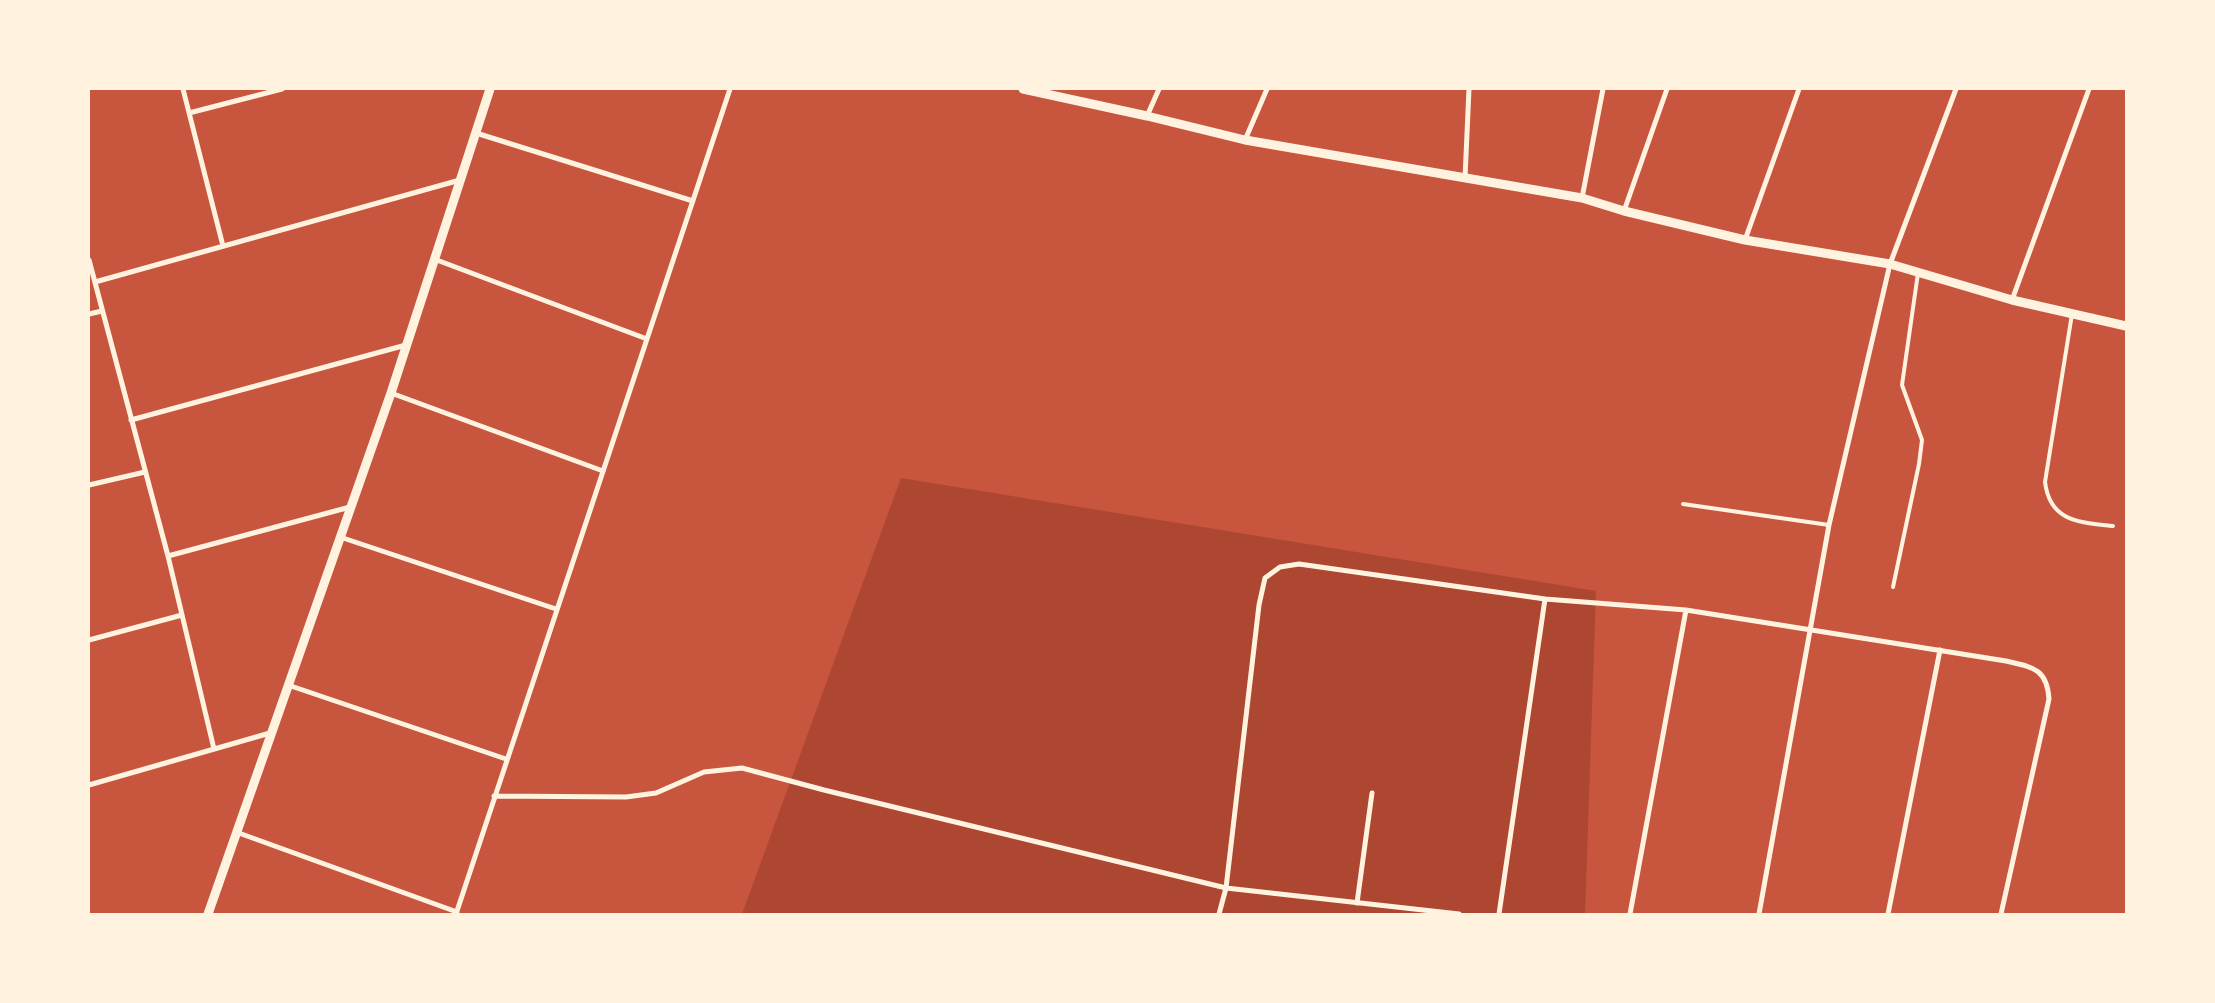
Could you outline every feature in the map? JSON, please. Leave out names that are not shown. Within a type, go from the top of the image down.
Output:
[{"type":"street","points":[[183,89],[223,246]]},
{"type":"street","points":[[189,113],[282,89]]},
{"type":"street","points":[[208,914],[391,393],[490,89]]},
{"type":"street","points":[[236,832],[457,913],[506,759],[730,89]]},
{"type":"street","points":[[1023,89],[1046,91],[1245,140],[1582,198],[1624,211],[1745,240],[1890,264],[2012,300],[2126,326]]},
{"type":"street","points":[[1146,116],[1159,89]]},
{"type":"street","points":[[1245,140],[1267,89]]},
{"type":"street","points":[[1465,178],[1469,89]]},
{"type":"street","points":[[1582,198],[1603,89]]},
{"type":"street","points":[[1624,211],[1667,89]]},
{"type":"street","points":[[1745,240],[1799,89]]},
{"type":"street","points":[[1759,914],[1829,525],[1890,264],[1956,89]]},
{"type":"street","points":[[2012,300],[2089,89]]},
{"type":"street","points":[[476,133],[693,201]]},
{"type":"street","points":[[94,282],[460,180]]},
{"type":"street","points":[[434,259],[647,339]]},
{"type":"street","points":[[89,260],[168,556],[214,749]]},
{"type":"street","points":[[89,314],[102,310]]},
{"type":"street","points":[[131,420],[406,345]]},
{"type":"street","points":[[391,393],[602,471]]},
{"type":"street","points":[[89,485],[145,472]]},
{"type":"street","points":[[168,556],[350,507]]},
{"type":"street","points":[[340,537],[556,609]]},
{"type":"street","points":[[1219,914],[1226,888],[1258,605],[1265,578],[1280,567],[1299,564],[1545,599],[1686,610],[2006,661],[2033,668],[2043,676],[2048,688],[2049,699],[2001,914]]},
{"type":"street","points":[[1499,914],[1545,599]]},
{"type":"street","points":[[1630,914],[1686,610]]},
{"type":"street","points":[[89,640],[182,615]]},
{"type":"street","points":[[1888,914],[1940,650]]},
{"type":"street","points":[[287,685],[506,759]]},
{"type":"street","points":[[89,785],[270,733]]},
{"type":"street","points":[[494,796],[626,797],[656,793],[704,772],[742,768],[824,790],[1226,888],[1459,914]]},
{"type":"street","points":[[1356,903],[1372,793]]},
{"type":"lane","points":[[1893,587],[1919,464],[1922,440],[1902,385],[1918,272]]},
{"type":"lane","points":[[2072,314],[2044,482],[2047,497],[2057,511],[2072,521],[2113,526]]},
{"type":"lane","points":[[1683,504],[1829,525]]},
{"type":"shaded area","points":[[901,478],[1596,591],[1585,914],[742,914]]}]
